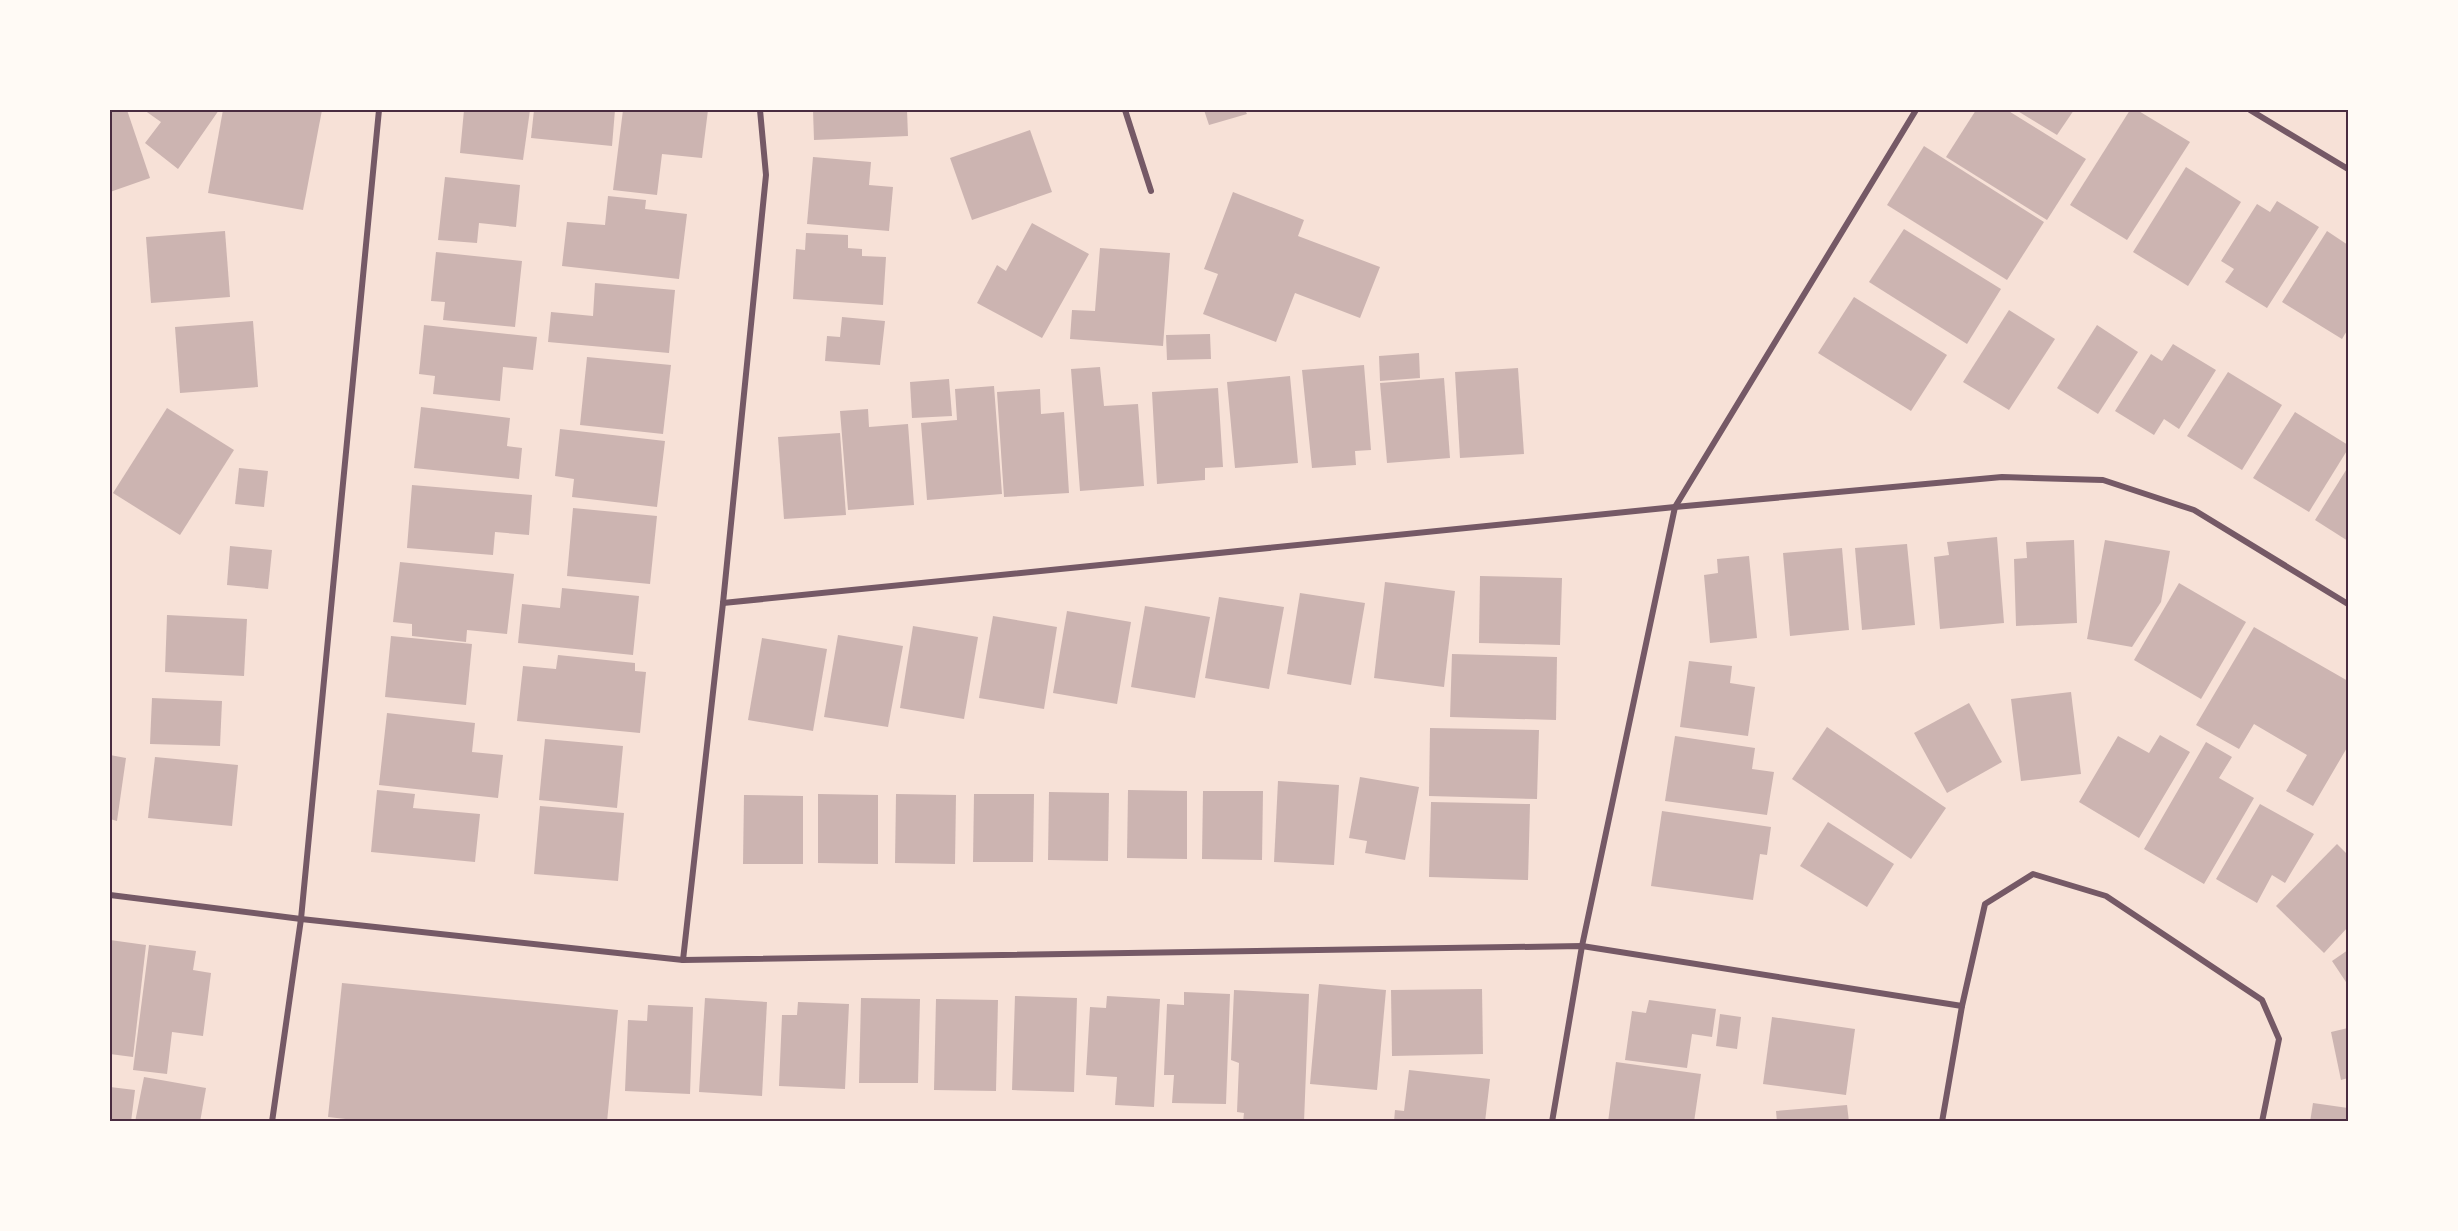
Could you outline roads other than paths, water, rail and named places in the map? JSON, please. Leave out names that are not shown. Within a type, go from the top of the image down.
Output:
[{"type":"street","points":[[272,1122],[301,919],[379,110]]},
{"type":"street","points":[[683,960],[723,603],[766,175],[760,110]]},
{"type":"street","points":[[1125,110],[1151,192]]},
{"type":"street","points":[[1552,1122],[1582,946],[1675,507],[1916,110]]},
{"type":"street","points":[[2250,110],[2349,169]]},
{"type":"street","points":[[723,603],[1675,507],[2002,477],[2103,480],[2194,510],[2349,604]]},
{"type":"street","points":[[1941,1122],[1962,1006],[1985,904],[2033,873],[2106,896],[2262,1000],[2279,1039],[2262,1122]]},
{"type":"street","points":[[110,895],[301,919],[683,960],[1582,946],[1962,1006]]}]
